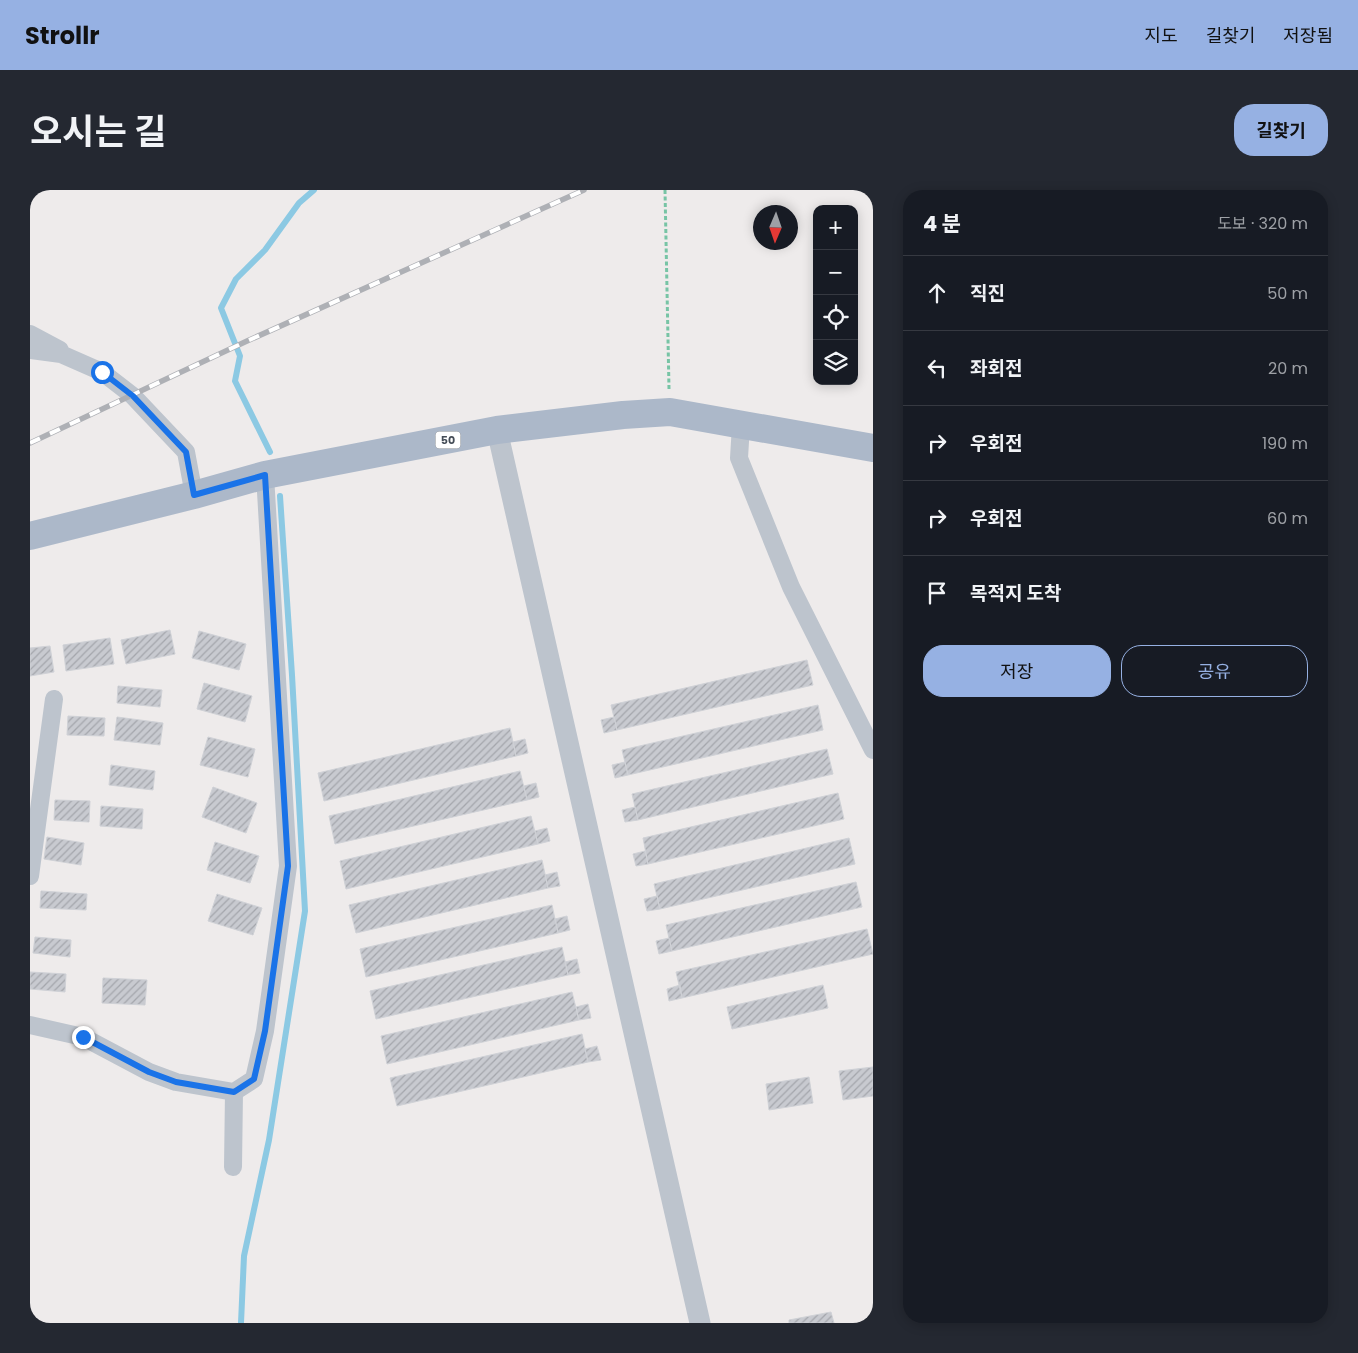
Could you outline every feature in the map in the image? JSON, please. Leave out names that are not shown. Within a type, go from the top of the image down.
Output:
[{"type":"main road","name":"50","points":[[30,536],[194,495],[265,475],[497,430],[623,415],[670,412],[873,448]]},
{"type":"street","points":[[30,334],[102,372],[133,396],[186,452],[194,495]]},
{"type":"street","points":[[30,350],[61,354],[102,372]]},
{"type":"street","points":[[741,425],[739,458],[791,587],[873,750]]},
{"type":"street","points":[[497,430],[700,1323]]},
{"type":"street","points":[[30,1025],[83,1037],[149,1072],[176,1082],[234,1092],[254,1079],[265,1031],[288,866],[265,475]]},
{"type":"street","points":[[30,876],[54,699]]},
{"type":"street","points":[[233,1167],[234,1092]]},
{"type":"path","points":[[665,190],[670,412]]},
{"type":"building","points":[[170,630],[175,654],[126,664],[121,640]]},
{"type":"building","points":[[199,631],[246,644],[239,670],[192,658]]},
{"type":"building","points":[[110,638],[114,664],[66,671],[63,645]]},
{"type":"building","points":[[50,646],[54,672],[30,676],[30,648]]},
{"type":"building","points":[[807,660],[813,685],[617,730],[611,705]]},
{"type":"building","points":[[204,683],[252,696],[245,722],[197,709]]},
{"type":"building","points":[[118,686],[162,690],[160,707],[117,703]]},
{"type":"building","points":[[818,705],[823,730],[628,775],[622,750]]},
{"type":"building","points":[[68,716],[105,718],[104,736],[67,735]]},
{"type":"building","points":[[117,717],[163,723],[160,745],[114,740]]},
{"type":"building","points":[[614,717],[617,730],[604,733],[601,720]]},
{"type":"building","points":[[510,728],[516,756],[324,801],[318,773]]},
{"type":"building","points":[[208,737],[255,749],[248,777],[200,765]]},
{"type":"building","points":[[525,739],[528,753],[516,756],[513,742]]},
{"type":"building","points":[[827,749],[833,774],[638,820],[632,794]]},
{"type":"building","points":[[625,762],[628,775],[615,778],[612,765]]},
{"type":"building","points":[[111,765],[155,771],[153,790],[109,785]]},
{"type":"building","points":[[520,771],[527,800],[335,844],[329,816]]},
{"type":"building","points":[[536,783],[539,797],[527,800],[524,786]]},
{"type":"building","points":[[213,787],[257,803],[246,833],[202,817]]},
{"type":"building","points":[[838,793],[844,819],[648,864],[643,838]]},
{"type":"building","points":[[55,800],[90,801],[89,822],[54,820]]},
{"type":"building","points":[[101,806],[143,809],[142,829],[100,826]]},
{"type":"building","points":[[635,807],[638,820],[625,822],[622,810]]},
{"type":"building","points":[[531,816],[538,844],[346,889],[340,861]]},
{"type":"building","points":[[547,828],[550,841],[538,844],[535,831]]},
{"type":"building","points":[[47,837],[84,843],[81,865],[44,859]]},
{"type":"building","points":[[849,838],[855,864],[660,909],[654,884]]},
{"type":"building","points":[[215,842],[259,856],[250,883],[207,870]]},
{"type":"building","points":[[645,851],[648,864],[636,866],[633,854]]},
{"type":"building","points":[[542,860],[548,888],[356,933],[349,905]]},
{"type":"building","points":[[557,872],[560,886],[548,888],[545,875]]},
{"type":"building","points":[[856,882],[862,907],[672,951],[666,925]]},
{"type":"building","points":[[41,891],[87,894],[86,910],[40,908]]},
{"type":"building","points":[[217,894],[262,908],[253,935],[208,921]]},
{"type":"building","points":[[657,896],[660,909],[647,911],[644,899]]},
{"type":"building","points":[[552,905],[558,933],[366,977],[360,949]]},
{"type":"building","points":[[567,916],[570,930],[558,933],[555,919]]},
{"type":"building","points":[[867,929],[873,954],[682,998],[676,972]]},
{"type":"building","points":[[35,937],[71,940],[70,957],[33,953]]},
{"type":"building","points":[[669,938],[672,951],[659,954],[656,941]]},
{"type":"building","points":[[562,947],[568,975],[376,1019],[370,991]]},
{"type":"building","points":[[577,959],[580,973],[568,975],[565,962]]},
{"type":"building","points":[[30,972],[66,974],[65,992],[30,989]]},
{"type":"building","points":[[103,978],[147,980],[145,1005],[102,1003]]},
{"type":"building","points":[[680,985],[682,998],[669,1001],[667,989]]},
{"type":"building","points":[[823,985],[828,1008],[732,1029],[727,1007]]},
{"type":"building","points":[[572,992],[579,1020],[387,1064],[381,1036]]},
{"type":"building","points":[[588,1004],[591,1018],[579,1020],[576,1007]]},
{"type":"building","points":[[582,1034],[588,1062],[397,1106],[390,1078]]},
{"type":"building","points":[[597,1046],[601,1060],[588,1062],[585,1049]]},
{"type":"building","points":[[873,1067],[873,1096],[843,1100],[839,1071]]},
{"type":"building","points":[[809,1077],[813,1103],[769,1110],[766,1084]]},
{"type":"building","points":[[831,1312],[834,1323],[789,1323],[789,1320]]},
{"type":"waterway","points":[[270,452],[235,381],[240,356],[221,308],[236,279],[265,250],[299,203],[314,190]]},
{"type":"waterway","points":[[241,1323],[244,1256],[269,1140],[305,911],[280,496]]},
{"type":"railway","points":[[30,443],[247,341],[584,190]]},
{"type":"route","points":[[83,1037],[149,1072],[176,1082],[234,1092],[254,1079],[265,1031],[288,866],[265,475],[194,495],[186,452],[133,396],[102,372]]}]
